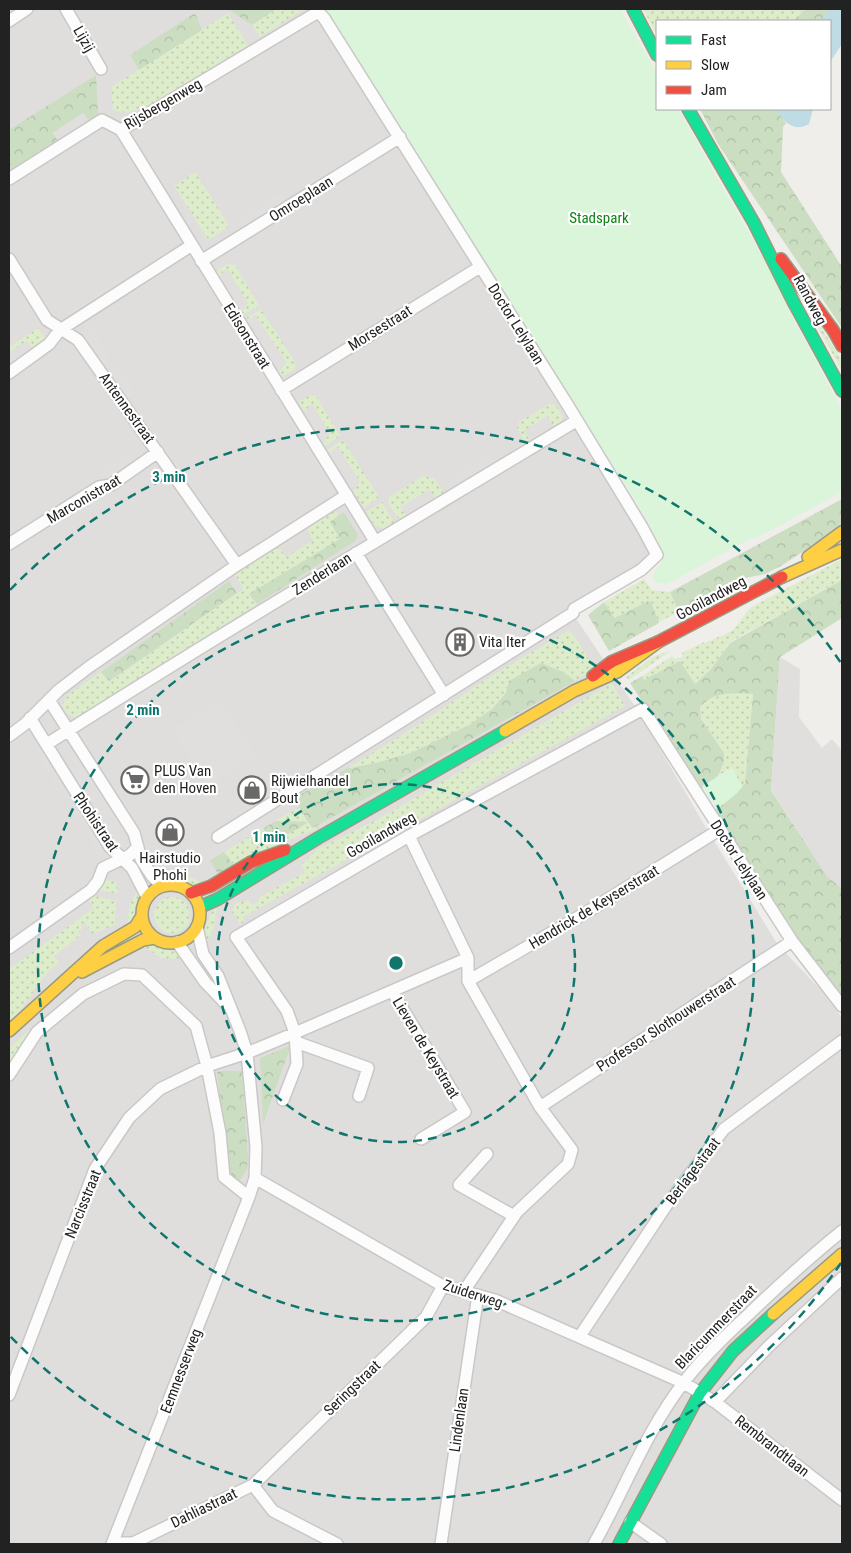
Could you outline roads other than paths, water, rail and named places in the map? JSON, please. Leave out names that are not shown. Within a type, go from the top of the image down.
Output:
[{"type":"main road","points":[[633,9],[656,52]]},
{"type":"main road","name":"Randweg","points":[[689,110],[754,223],[795,305],[842,391]]},
{"type":"main road","name":"Randweg","points":[[754,223],[833,330],[842,346]]},
{"type":"main road","name":"Gooilandweg","points":[[778,579],[842,532]]},
{"type":"main road","name":"Gooilandweg","points":[[200,907],[218,899],[318,838],[574,691],[611,662],[658,642],[778,579],[842,550]]},
{"type":"main road","name":"Gooilandweg","points":[[191,893],[211,886],[251,862],[318,838]]},
{"type":"main road","points":[[171,885],[181,886],[191,893],[196,898],[200,907],[197,928],[192,934],[177,942],[168,943],[155,938],[146,929],[142,916],[143,906],[147,897],[153,891],[162,886],[171,885]]},
{"type":"main road","points":[[9,1031],[103,946],[135,927],[142,916]]},
{"type":"main road","points":[[64,980],[111,958],[143,940],[155,938]]},
{"type":"main road","name":"Blaricummerstraat","points":[[619,1544],[700,1393],[733,1351],[842,1254]]},
{"type":"street","points":[[9,21],[27,9]]},
{"type":"street","name":"Lijzij","points":[[66,9],[102,69]]},
{"type":"street","name":"Rijsbergenweg","points":[[9,179],[102,120],[121,130],[318,12]]},
{"type":"street","name":"Doctor Lelylaan","points":[[318,12],[324,18],[400,137],[642,527],[657,555],[642,570],[574,609],[572,613],[444,695]]},
{"type":"street","name":"Edisonstraat","points":[[121,130],[375,541]]},
{"type":"street","name":"Omroeplaan","points":[[201,261],[400,137]]},
{"type":"street","points":[[9,373],[50,344],[60,330],[192,245]]},
{"type":"street","name":"Antennestraat","points":[[9,259],[47,320],[78,340],[237,566]]},
{"type":"street","name":"Morsestraat","points":[[281,390],[480,266]]},
{"type":"street","name":"Zenderlaan","points":[[47,744],[375,541],[576,421]]},
{"type":"street","name":"Marconistraat","points":[[9,544],[99,487],[111,485],[158,452]]},
{"type":"street","points":[[9,736],[59,690],[89,668],[237,566],[347,495]]},
{"type":"street","points":[[218,837],[444,695],[356,553]]},
{"type":"street","name":"Phohistraat","points":[[49,700],[134,833],[141,858],[152,876],[162,886]]},
{"type":"street","name":"Doctor Lelylaan","points":[[642,709],[792,941],[842,1006]]},
{"type":"street","name":"Gooilandweg","points":[[295,1038],[287,1011],[236,937],[409,836],[642,709]]},
{"type":"street","name":"Phohistraat","points":[[30,718],[110,847],[132,868],[147,897]]},
{"type":"street","name":"Hendrick de Keyserstraat","points":[[468,981],[592,909],[719,830]]},
{"type":"street","points":[[409,836],[468,958],[468,981],[540,1107],[572,1150],[568,1164],[514,1216],[464,1291]]},
{"type":"street","points":[[9,948],[92,889],[104,868],[130,855],[138,847]]},
{"type":"street","name":"Eemnesserweg","points":[[113,1544],[255,1178],[256,1147],[247,1053],[218,976],[203,954],[197,928]]},
{"type":"street","name":"Professor Slothouwerstraat","points":[[540,1107],[792,941]]},
{"type":"street","name":"Eemnesserweg","points":[[177,942],[205,982],[230,1009]]},
{"type":"street","name":"Lieven de Keystraat","points":[[247,1053],[295,1038],[392,991],[468,958]]},
{"type":"street","points":[[9,1075],[37,1032],[83,994],[124,974],[142,975],[196,1026],[207,1066],[220,1133],[224,1177],[249,1197]]},
{"type":"street","name":"Lieven de Keystraat","points":[[392,991],[465,1112],[421,1139]]},
{"type":"street","points":[[283,1100],[297,1064],[295,1038],[368,1068],[358,1096]]},
{"type":"street","name":"Berlagestraat","points":[[580,1336],[666,1206],[724,1129],[842,1041]]},
{"type":"street","name":"Narcisstraat","points":[[9,1395],[95,1169],[128,1118],[160,1089],[207,1066],[247,1053]]},
{"type":"street","points":[[487,1154],[459,1185],[514,1216]]},
{"type":"street","name":"Zuiderweg","points":[[255,1178],[444,1286],[495,1300],[684,1383],[700,1393]]},
{"type":"street","name":"Blaricummerstraat","points":[[594,1544],[654,1428],[684,1383],[719,1342],[797,1268],[842,1231]]},
{"type":"street","points":[[715,1402],[776,1339],[842,1278]]},
{"type":"street","name":"Seringstraat","points":[[253,1485],[426,1317],[444,1286]]},
{"type":"street","name":"Lindenlaan","points":[[441,1544],[478,1295]]},
{"type":"street","name":"Rembrandtlaan","points":[[700,1393],[715,1402],[842,1500]]},
{"type":"street","name":"Dahliastraat","points":[[113,1544],[133,1543],[253,1485],[273,1511],[337,1544]]},
{"type":"street","points":[[630,1522],[661,1544]]},
{"type":"water","points":[[830,9],[842,9],[842,44],[831,60],[831,20],[822,20]]},
{"type":"water","points":[[777,110],[813,110],[809,124],[803,126],[793,126],[782,118]]},
{"type":"place","name":"Vita Iter","points":[[460,642]]},
{"type":"place","name":"PLUS Van den Hoven","points":[[135,780]]},
{"type":"place","name":"Rijwielhandel Bout","points":[[252,790]]},
{"type":"place","name":"Hairstudio Phohi","points":[[170,832]]},
{"type":"park label","name":"Stadspark","points":[[599,218]]}]
